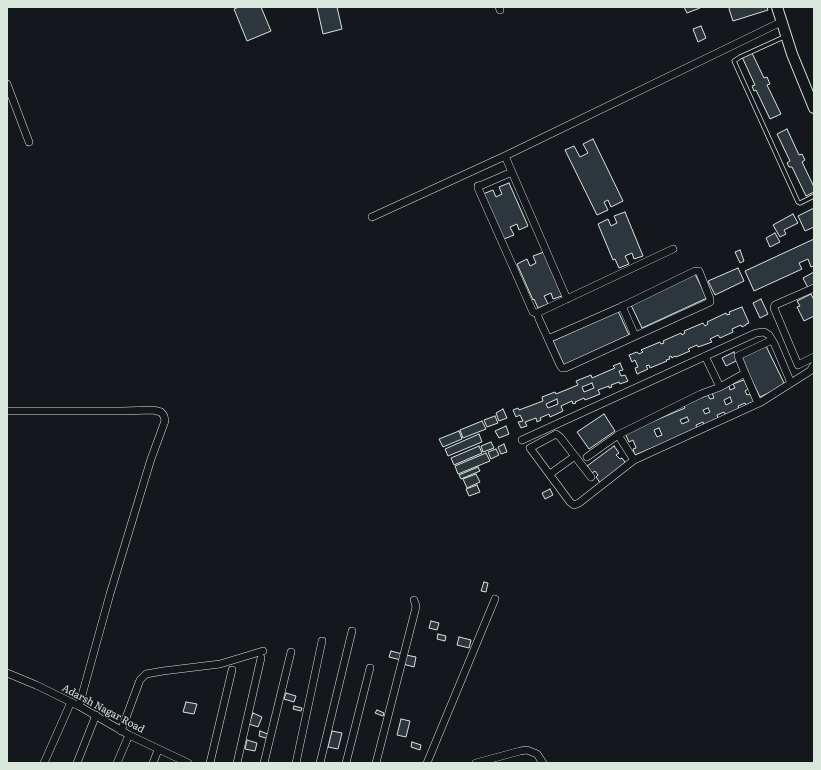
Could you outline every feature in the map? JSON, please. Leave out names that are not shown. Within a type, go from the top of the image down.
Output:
[{"type":"main road","points":[[777,7],[786,36],[814,108]]},
{"type":"street","points":[[372,216],[505,156],[781,22]]},
{"type":"street","points":[[7,84],[29,142]]},
{"type":"street","points":[[505,156],[567,299]]},
{"type":"street","points":[[512,172],[478,186],[478,188],[533,312],[537,313],[548,339],[562,368],[565,368],[710,302],[710,299],[699,271],[695,271],[548,339]]},
{"type":"street","points":[[537,313],[673,249]]},
{"type":"street","points":[[814,288],[775,305],[774,308],[798,365],[814,357]]},
{"type":"street","points":[[622,306],[635,336]]},
{"type":"street","points":[[522,440],[756,333],[764,332],[769,335],[791,383]]},
{"type":"street","points":[[758,403],[738,356],[772,340]]},
{"type":"street","points":[[705,356],[720,387]]},
{"type":"street","points":[[556,434],[530,448],[570,502],[574,505],[579,503],[634,460],[758,403],[813,369]]},
{"type":"street","points":[[587,458],[618,435],[701,394],[720,387],[745,373]]},
{"type":"street","points":[[7,411],[153,410],[161,412],[164,416],[165,421],[110,594],[79,706]]},
{"type":"street","points":[[552,427],[591,477]]},
{"type":"street","points":[[618,435],[634,460]]},
{"type":"street","points":[[550,474],[575,456]]},
{"type":"street","points":[[427,763],[495,599]]},
{"type":"street","points":[[376,763],[415,612],[416,606],[414,600]]},
{"type":"street","points":[[320,763],[352,631]]},
{"type":"street","points":[[296,763],[322,641]]},
{"type":"street","points":[[122,731],[140,680],[146,674],[220,664],[263,650]]},
{"type":"street","points":[[264,763],[291,652]]},
{"type":"street","points":[[237,763],[261,658]]},
{"type":"street","points":[[346,763],[370,668]]},
{"type":"street","points":[[210,763],[232,670]]},
{"type":"street","name":"Adarsh Nagar Road","points":[[7,673],[71,702],[129,735],[188,763]]},
{"type":"street","points":[[44,763],[71,702]]},
{"type":"street","points":[[77,763],[96,716]]},
{"type":"street","points":[[117,763],[129,735]]},
{"type":"street","points":[[153,763],[158,750]]},
{"type":"street","points":[[476,763],[527,750],[538,754],[543,763]]},
{"type":"lane","points":[[786,36],[734,61],[798,202],[800,203],[814,196]]},
{"type":"building","points":[[239,7],[261,7],[271,31],[247,41],[234,9]]},
{"type":"building","points":[[317,7],[337,7],[342,29],[323,34]]},
{"type":"building","points":[[684,7],[700,7],[700,8],[687,13]]},
{"type":"building","points":[[730,7],[767,7],[768,10],[733,21],[729,9]]},
{"type":"building","points":[[701,26],[706,38],[698,42],[693,29]]},
{"type":"building","points":[[752,53],[764,78],[767,77],[770,84],[767,85],[781,114],[770,119],[756,90],[754,91],[752,86],[755,85],[742,57]]},
{"type":"building","points":[[787,129],[799,155],[802,154],[805,160],[802,162],[814,187],[814,192],[806,196],[792,167],[789,167],[787,163],[790,161],[777,134]]},
{"type":"building","points":[[593,139],[623,201],[611,207],[608,200],[604,202],[608,210],[597,215],[565,150],[574,146],[580,157],[588,153],[583,144]]},
{"type":"building","points":[[509,183],[528,226],[519,230],[517,224],[510,227],[514,235],[504,239],[483,194],[493,190],[496,197],[502,194],[499,187]]},
{"type":"building","points":[[814,208],[814,227],[805,231],[798,216]]},
{"type":"building","points":[[625,212],[643,256],[634,259],[632,253],[625,256],[629,264],[619,268],[615,259],[613,260],[598,224],[608,219],[611,226],[617,223],[614,216]]},
{"type":"building","points":[[793,214],[798,223],[784,230],[786,234],[780,237],[773,225]]},
{"type":"building","points":[[775,233],[780,242],[770,247],[766,238]]},
{"type":"building","points":[[814,239],[814,266],[811,267],[808,259],[799,263],[802,269],[754,291],[745,271]]},
{"type":"building","points":[[740,250],[744,261],[740,263],[735,252]]},
{"type":"building","points":[[544,252],[562,296],[553,299],[551,293],[544,296],[548,304],[538,308],[517,264],[527,259],[530,266],[536,263],[533,256]]},
{"type":"building","points":[[738,268],[744,281],[715,295],[708,281]]},
{"type":"building","points":[[814,272],[814,285],[808,288],[803,278]]},
{"type":"building","points":[[695,274],[707,298],[642,328],[631,305]]},
{"type":"building","points":[[811,294],[814,300],[814,316],[804,321],[797,307],[800,306],[797,301]]},
{"type":"building","points":[[761,299],[768,314],[760,318],[753,303]]},
{"type":"building","points":[[742,307],[749,323],[746,325],[742,327],[741,325],[732,329],[733,332],[720,338],[718,335],[710,339],[712,342],[698,347],[697,345],[688,349],[690,351],[676,357],[675,356],[672,358],[671,356],[669,357],[670,359],[666,360],[667,361],[650,368],[649,365],[646,366],[648,369],[637,374],[635,368],[638,367],[635,360],[632,362],[629,355],[637,352],[639,354],[643,352],[641,350],[660,342],[661,344],[664,343],[663,341],[681,333],[682,335],[685,333],[684,331],[703,323],[705,326],[708,324],[707,322],[726,313],[727,315],[730,314],[729,312]]},
{"type":"building","points":[[618,311],[629,335],[564,365],[553,341]]},
{"type":"building","points":[[766,346],[785,385],[760,397],[741,358]]},
{"type":"building","points":[[734,352],[738,360],[726,366],[722,358]]},
{"type":"building","points":[[620,363],[623,370],[619,371],[621,376],[625,375],[628,381],[620,384],[619,382],[611,385],[612,387],[609,388],[609,386],[598,390],[600,394],[585,400],[584,398],[573,404],[572,401],[561,406],[563,411],[550,417],[549,414],[540,418],[541,420],[537,422],[536,418],[525,422],[527,426],[521,428],[518,422],[523,421],[520,415],[516,417],[513,410],[518,408],[519,410],[543,401],[542,397],[555,392],[556,394],[578,385],[576,381],[591,375],[592,378],[615,368],[613,366]],"holes":[[[592,383],[594,388],[584,392],[582,387]],[[557,399],[558,404],[548,408],[546,404]]]},
{"type":"building","points":[[744,380],[748,389],[745,391],[747,395],[750,394],[754,402],[746,405],[745,403],[738,406],[739,409],[726,415],[724,412],[717,415],[718,418],[704,425],[703,422],[696,425],[697,429],[635,455],[633,449],[636,448],[633,440],[629,442],[625,433],[685,408],[684,405],[708,395],[710,399],[714,398],[712,393],[729,386],[730,390],[735,388],[733,384]],"holes":[[[730,397],[732,402],[726,405],[724,400]],[[708,408],[710,412],[705,414],[703,410]],[[687,417],[689,421],[682,424],[680,420]],[[659,428],[662,435],[657,437],[654,430]]]},
{"type":"building","points":[[503,409],[507,418],[499,421],[496,413]]},
{"type":"building","points":[[604,414],[615,431],[589,449],[577,432]]},
{"type":"building","points":[[495,416],[498,423],[487,427],[484,420]]},
{"type":"building","points":[[482,421],[486,429],[463,438],[460,430]]},
{"type":"building","points":[[506,426],[509,434],[499,438],[495,431]]},
{"type":"building","points":[[459,431],[462,439],[443,447],[439,439]]},
{"type":"building","points":[[479,434],[482,442],[448,456],[445,449]]},
{"type":"building","points":[[491,442],[494,448],[483,452],[481,446]]},
{"type":"building","points":[[504,444],[507,452],[501,454],[498,447]]},
{"type":"building","points":[[479,446],[482,453],[454,465],[451,458]]},
{"type":"building","points":[[614,446],[619,453],[616,455],[620,459],[622,458],[627,465],[601,484],[596,477],[598,475],[595,471],[592,473],[587,466]]},
{"type":"building","points":[[496,449],[499,455],[491,459],[488,452]]},
{"type":"building","points":[[486,453],[490,461],[458,474],[455,466]]},
{"type":"building","points":[[478,467],[480,471],[461,479],[459,475]]},
{"type":"building","points":[[476,474],[480,482],[467,488],[463,479]]},
{"type":"building","points":[[477,485],[480,492],[469,496],[466,489]]},
{"type":"building","points":[[550,489],[553,495],[545,499],[542,493]]},
{"type":"building","points":[[484,582],[488,583],[486,592],[481,591]]},
{"type":"building","points":[[431,621],[439,623],[437,630],[429,628]]},
{"type":"building","points":[[438,634],[446,636],[445,641],[437,639]]},
{"type":"building","points":[[459,637],[471,640],[469,648],[457,645]]},
{"type":"building","points":[[391,651],[402,654],[401,660],[389,657]]},
{"type":"building","points":[[406,655],[416,657],[414,667],[403,664]]},
{"type":"building","points":[[286,693],[296,696],[294,702],[284,699]]},
{"type":"building","points":[[186,702],[197,704],[194,714],[183,712]]},
{"type":"building","points":[[294,706],[302,708],[301,711],[293,709]]},
{"type":"building","points":[[377,710],[384,713],[383,716],[375,713]]},
{"type":"building","points":[[253,713],[262,717],[258,727],[249,724]]},
{"type":"building","points":[[401,719],[410,721],[406,737],[397,735]]},
{"type":"building","points":[[260,731],[270,735],[269,739],[259,736]]},
{"type":"building","points":[[332,731],[342,733],[338,749],[328,747]]},
{"type":"building","points":[[247,740],[257,743],[255,751],[245,749]]},
{"type":"building","points":[[412,742],[421,745],[420,750],[411,747]]}]
